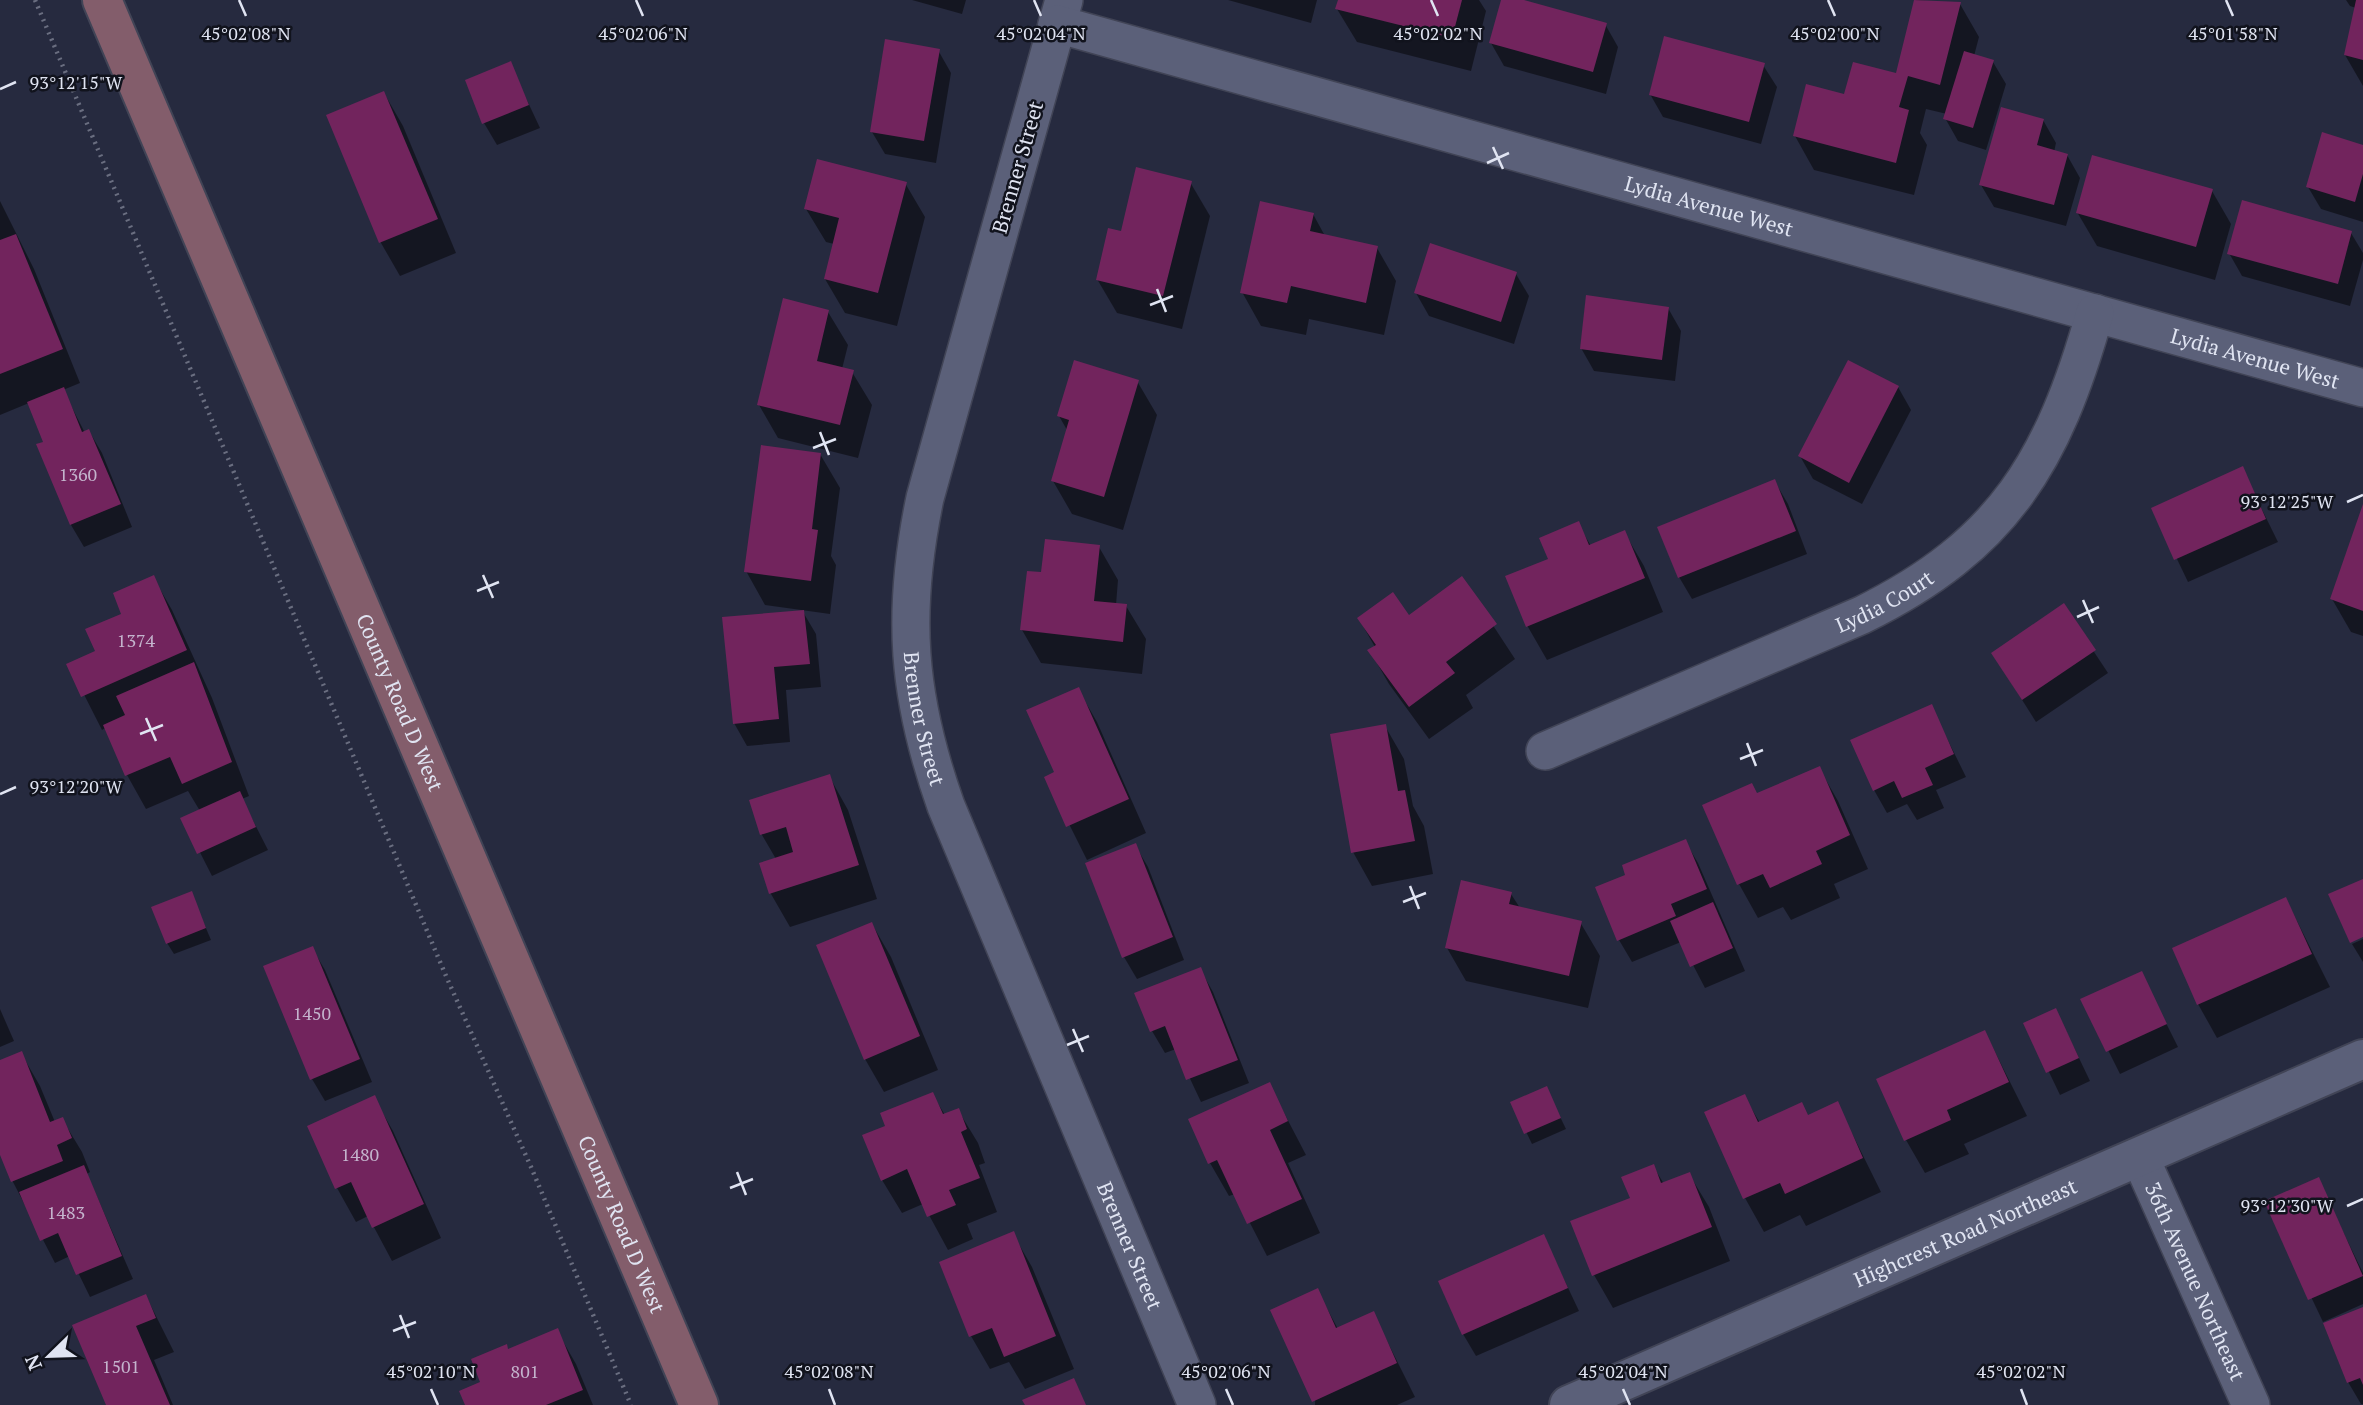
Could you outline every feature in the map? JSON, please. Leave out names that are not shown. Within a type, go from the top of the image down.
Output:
[{"type":"main road","name":"County Road D West","points":[[102,0],[699,1405]]},
{"type":"street","name":"Lydia Avenue West","points":[[1060,12],[2095,313],[2363,388]]},
{"type":"street","name":"Brenner Street","points":[[1060,12],[925,498],[915,544],[909,613],[913,683],[926,750],[946,806],[1197,1405]]},
{"type":"street","name":"Lydia Court","points":[[1545,751],[1862,615],[1900,596],[1951,562],[1998,517],[2037,464],[2062,417],[2095,313]]},
{"type":"street","name":"Highcrest Road Northeast","points":[[1569,1405],[2363,1059]]},
{"type":"street","name":"36th Avenue Northeast","points":[[2140,1157],[2250,1405]]},
{"type":"path","points":[[35,0],[435,950],[531,1167],[631,1405]]},
{"type":"building","points":[[1338,0],[1462,0],[1452,38],[1335,9]]},
{"type":"building","points":[[1501,0],[1524,0],[1607,23],[1593,72],[1489,43]]},
{"type":"building","points":[[1914,0],[1961,2],[1940,85],[1908,76],[1899,107],[1909,110],[1896,163],[1793,136],[1806,84],[1844,94],[1853,62],[1896,73]]},
{"type":"building","points":[[2356,0],[2363,0],[2363,60],[2344,55]]},
{"type":"building","points":[[1664,36],[1765,63],[1749,122],[1649,95]]},
{"type":"building","points":[[885,39],[940,49],[924,141],[870,132]]},
{"type":"building","points":[[1964,51],[1994,60],[1973,128],[1943,119]]},
{"type":"building","points":[[511,61],[529,105],[482,124],[465,80]]},
{"type":"building","points":[[384,91],[438,219],[379,243],[326,115]]},
{"type":"building","points":[[2001,107],[2044,119],[2037,145],[2068,154],[2054,205],[1979,185]]},
{"type":"building","points":[[2322,132],[2363,145],[2363,174],[2355,202],[2306,187]]},
{"type":"building","points":[[2092,155],[2213,189],[2196,247],[2076,213]]},
{"type":"building","points":[[817,159],[907,182],[878,293],[824,279],[839,218],[804,209]]},
{"type":"building","points":[[1136,167],[1192,181],[1163,296],[1096,280],[1108,228],[1121,231]]},
{"type":"building","points":[[2242,200],[2352,231],[2338,284],[2227,254]]},
{"type":"building","points":[[1260,201],[1314,213],[1310,231],[1378,246],[1366,303],[1291,286],[1287,303],[1240,293]]},
{"type":"building","points":[[16,234],[63,349],[0,374],[0,240]]},
{"type":"building","points":[[1430,243],[1517,272],[1501,322],[1414,293]]},
{"type":"building","points":[[1586,295],[1669,307],[1662,360],[1580,349]]},
{"type":"building","points":[[783,298],[829,310],[817,361],[854,370],[840,425],[757,405]]},
{"type":"building","points":[[1074,360],[1139,380],[1104,497],[1051,481],[1069,420],[1057,416]]},
{"type":"building","points":[[1848,360],[1899,386],[1849,483],[1798,456]]},
{"type":"building","points":[[64,387],[82,432],[89,429],[121,504],[70,525],[36,444],[43,442],[27,402]]},
{"type":"building","points":[[761,445],[821,453],[812,529],[818,530],[811,581],[744,572]]},
{"type":"building","points":[[2243,466],[2266,519],[2174,560],[2151,508]]},
{"type":"building","points":[[1775,479],[1796,531],[1678,578],[1657,527]]},
{"type":"building","points":[[2363,504],[2363,611],[2330,599]]},
{"type":"building","points":[[1579,521],[1589,545],[1625,530],[1645,578],[1526,627],[1505,576],[1548,559],[1539,538]]},
{"type":"building","points":[[1045,539],[1100,545],[1094,601],[1127,604],[1123,642],[1020,630],[1027,571],[1041,572]]},
{"type":"building","points":[[154,575],[187,650],[81,697],[66,664],[95,651],[85,629],[121,614],[113,593]]},
{"type":"building","points":[[1462,576],[1497,624],[1446,662],[1455,673],[1409,707],[1367,650],[1376,645],[1357,618],[1393,592],[1409,615]]},
{"type":"building","points":[[2064,603],[2096,650],[2022,700],[1991,653]]},
{"type":"building","points":[[804,610],[810,664],[774,667],[779,719],[733,724],[722,617]]},
{"type":"building","points":[[194,662],[232,762],[182,784],[170,757],[125,776],[103,725],[125,715],[116,696]]},
{"type":"building","points":[[1079,687],[1129,799],[1066,827],[1044,777],[1054,772],[1026,710]]},
{"type":"building","points":[[1932,704],[1954,754],[1925,768],[1933,785],[1902,798],[1894,781],[1873,791],[1850,740]]},
{"type":"building","points":[[1386,724],[1398,791],[1405,790],[1415,841],[1351,853],[1330,734]]},
{"type":"building","points":[[1820,766],[1850,835],[1816,851],[1822,864],[1770,888],[1763,874],[1737,885],[1702,805],[1752,783],[1757,793]]},
{"type":"building","points":[[830,774],[859,865],[769,894],[759,863],[793,852],[786,827],[760,835],[749,800]]},
{"type":"building","points":[[240,791],[256,827],[197,854],[180,818]]},
{"type":"building","points":[[1686,839],[1707,889],[1671,904],[1676,916],[1617,941],[1595,887],[1625,875],[1622,865]]},
{"type":"building","points":[[1136,843],[1173,937],[1122,958],[1085,863]]},
{"type":"building","points":[[2363,879],[2363,937],[2350,943],[2328,894]]},
{"type":"building","points":[[1461,880],[1512,892],[1509,904],[1582,921],[1569,976],[1445,948]]},
{"type":"building","points":[[192,891],[206,928],[166,944],[151,907]]},
{"type":"building","points":[[2286,897],[2312,954],[2197,1005],[2172,948]]},
{"type":"building","points":[[1713,902],[1733,948],[1690,967],[1670,921]]},
{"type":"building","points":[[872,922],[920,1036],[864,1060],[816,945]]},
{"type":"building","points":[[313,946],[360,1059],[310,1080],[263,966]]},
{"type":"building","points":[[1201,967],[1238,1060],[1186,1080],[1165,1026],[1150,1032],[1134,993]]},
{"type":"building","points":[[2142,971],[2167,1024],[2106,1052],[2080,999]]},
{"type":"building","points":[[2056,1008],[2079,1058],[2046,1073],[2023,1023]]},
{"type":"building","points":[[1985,1030],[2009,1082],[1947,1110],[1951,1120],[1904,1141],[1876,1079]]},
{"type":"building","points":[[22,1051],[50,1122],[63,1117],[72,1138],[57,1145],[63,1161],[11,1182],[0,1155],[0,1060]]},
{"type":"building","points":[[1270,1082],[1288,1121],[1270,1130],[1302,1199],[1247,1224],[1217,1160],[1208,1164],[1188,1119]]},
{"type":"building","points":[[1547,1086],[1561,1118],[1524,1134],[1510,1102]]},
{"type":"building","points":[[933,1092],[943,1114],[959,1108],[967,1129],[961,1132],[980,1178],[949,1190],[956,1205],[927,1217],[907,1169],[881,1181],[862,1135],[885,1126],[880,1113]]},
{"type":"building","points":[[1745,1094],[1758,1122],[1802,1102],[1808,1115],[1838,1101],[1863,1158],[1785,1194],[1780,1183],[1743,1199],[1704,1112]]},
{"type":"building","points":[[375,1095],[424,1204],[372,1228],[351,1182],[335,1189],[307,1126]]},
{"type":"building","points":[[1654,1164],[1661,1183],[1690,1172],[1712,1227],[1592,1276],[1570,1221],[1630,1198],[1621,1177]]},
{"type":"building","points":[[84,1165],[122,1256],[76,1275],[58,1233],[40,1241],[19,1192]]},
{"type":"building","points":[[2319,1177],[2363,1276],[2308,1300],[2264,1201]]},
{"type":"building","points":[[1014,1231],[1056,1336],[1004,1357],[992,1328],[969,1337],[939,1262]]},
{"type":"building","points":[[1544,1234],[1568,1288],[1462,1335],[1438,1281]]},
{"type":"building","points":[[1318,1288],[1336,1328],[1374,1311],[1397,1363],[1312,1402],[1270,1310]]},
{"type":"building","points":[[146,1294],[156,1318],[136,1326],[170,1405],[106,1405],[72,1325]]},
{"type":"building","points":[[2363,1307],[2363,1385],[2360,1378],[2347,1383],[2323,1323]]},
{"type":"building","points":[[558,1328],[583,1390],[546,1405],[465,1405],[459,1391],[480,1382],[471,1359],[507,1344],[508,1349]]},
{"type":"building","points":[[1074,1378],[1086,1405],[1025,1405],[1022,1400]]}]
